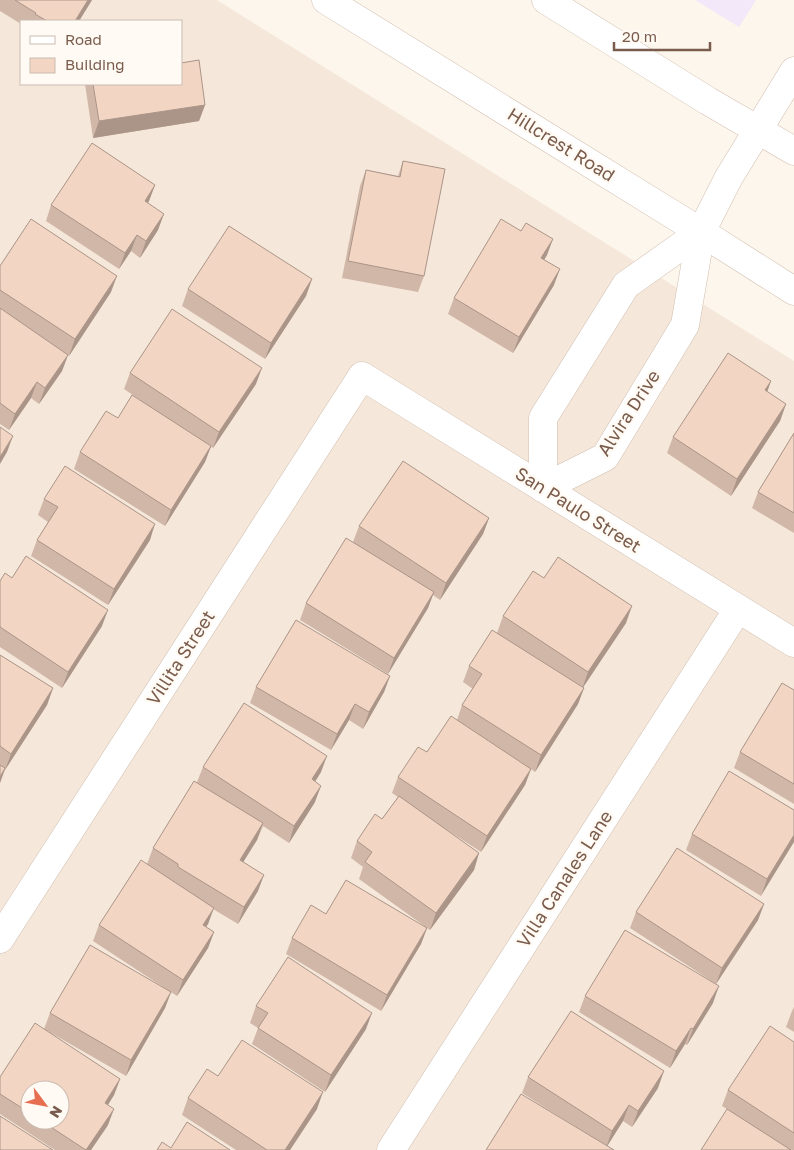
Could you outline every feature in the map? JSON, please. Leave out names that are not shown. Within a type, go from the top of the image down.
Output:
[{"type":"street","name":"Hillcrest Road","points":[[326,0],[794,291]]},
{"type":"street","points":[[546,0],[708,101],[794,151]]},
{"type":"street","name":"Alvira Drive","points":[[701,232],[626,284],[542,418],[543,488],[605,457],[685,325],[701,232],[729,176],[794,71]]},
{"type":"street","name":"San Paulo Street","points":[[362,376],[794,643]]},
{"type":"street","name":"Villita Street","points":[[0,939],[362,376]]},
{"type":"street","name":"Villa Canales Lane","points":[[391,1150],[738,609]]},
{"type":"shaded area","points":[[0,0],[217,0],[794,361],[794,1150],[0,1150]]},
{"type":"shaded area","points":[[695,0],[756,0],[739,27]]},
{"type":"building","points":[[15,0],[88,0],[76,20],[45,20]]},
{"type":"building","points":[[199,60],[205,105],[99,121],[93,85],[182,85],[182,63]]},
{"type":"building","points":[[92,143],[155,185],[145,201],[164,214],[146,241],[137,235],[125,253],[51,205]]},
{"type":"building","points":[[403,161],[445,169],[424,276],[348,261],[366,170],[400,177]]},
{"type":"building","points":[[31,219],[117,276],[75,339],[0,290],[0,266]]},
{"type":"building","points":[[501,219],[521,231],[526,223],[553,239],[541,258],[560,269],[519,337],[454,298]]},
{"type":"building","points":[[229,226],[312,279],[271,343],[188,289]]},
{"type":"building","points":[[0,308],[68,355],[45,388],[37,382],[15,414],[0,403]]},
{"type":"building","points":[[172,309],[262,368],[219,432],[130,373]]},
{"type":"building","points":[[728,353],[771,381],[765,390],[786,404],[737,479],[673,437]]},
{"type":"building","points":[[132,395],[211,446],[171,510],[80,452],[106,411],[118,418]]},
{"type":"building","points":[[0,427],[13,436],[0,457]]},
{"type":"building","points":[[794,433],[794,513],[758,492]]},
{"type":"building","points":[[403,461],[489,518],[446,583],[359,526]]},
{"type":"building","points":[[65,466],[155,524],[114,589],[37,540],[58,507],[44,499]]},
{"type":"building","points":[[346,538],[434,592],[394,658],[306,603]]},
{"type":"building","points":[[26,556],[108,610],[68,672],[0,627],[0,581],[5,573],[12,578]]},
{"type":"building","points":[[558,557],[632,606],[588,672],[503,616],[533,571],[544,578]]},
{"type":"building","points":[[296,620],[390,676],[369,712],[355,704],[337,734],[256,687]]},
{"type":"building","points":[[492,630],[584,688],[541,755],[462,705],[482,674],[469,666]]},
{"type":"building","points":[[0,655],[53,688],[11,754],[0,746]]},
{"type":"building","points":[[782,683],[794,690],[794,784],[740,752]]},
{"type":"building","points":[[244,703],[327,756],[312,779],[321,786],[294,826],[203,767]]},
{"type":"building","points":[[451,716],[531,769],[487,836],[398,777],[418,747],[427,752]]},
{"type":"building","points":[[0,765],[5,768],[0,777]]},
{"type":"building","points":[[729,771],[794,810],[794,835],[767,879],[692,834]]},
{"type":"building","points":[[194,781],[263,823],[240,860],[264,875],[244,907],[178,867],[178,864],[153,848]]},
{"type":"building","points":[[399,796],[479,853],[436,913],[365,862],[372,852],[357,841],[375,814],[382,819]]},
{"type":"building","points":[[677,848],[764,904],[722,968],[636,912]]},
{"type":"building","points":[[141,860],[214,908],[203,925],[214,932],[183,980],[99,925]]},
{"type":"building","points":[[346,880],[427,928],[387,995],[292,938],[311,905],[326,914]]},
{"type":"building","points":[[625,930],[719,986],[693,1029],[691,1028],[676,1051],[585,996]]},
{"type":"building","points":[[90,945],[171,992],[131,1060],[50,1013]]},
{"type":"building","points":[[288,957],[372,1013],[331,1075],[258,1028],[268,1013],[256,1006]]},
{"type":"building","points":[[571,1011],[664,1071],[638,1111],[629,1105],[612,1131],[528,1077]]},
{"type":"building","points":[[35,1023],[120,1079],[105,1103],[114,1109],[86,1150],[55,1130],[70,1130],[70,1080],[20,1080],[20,1107],[0,1094],[0,1077]]},
{"type":"building","points":[[770,1026],[794,1042],[794,1133],[728,1090]]},
{"type":"building","points":[[242,1040],[323,1092],[285,1150],[267,1150],[188,1098],[207,1069],[218,1076]]},
{"type":"building","points":[[521,1094],[614,1150],[486,1150]]},
{"type":"building","points":[[727,1109],[791,1150],[701,1150]]},
{"type":"building","points":[[0,1116],[53,1150],[0,1150]]},
{"type":"building","points":[[187,1122],[230,1150],[157,1150],[162,1142],[171,1148]]}]
